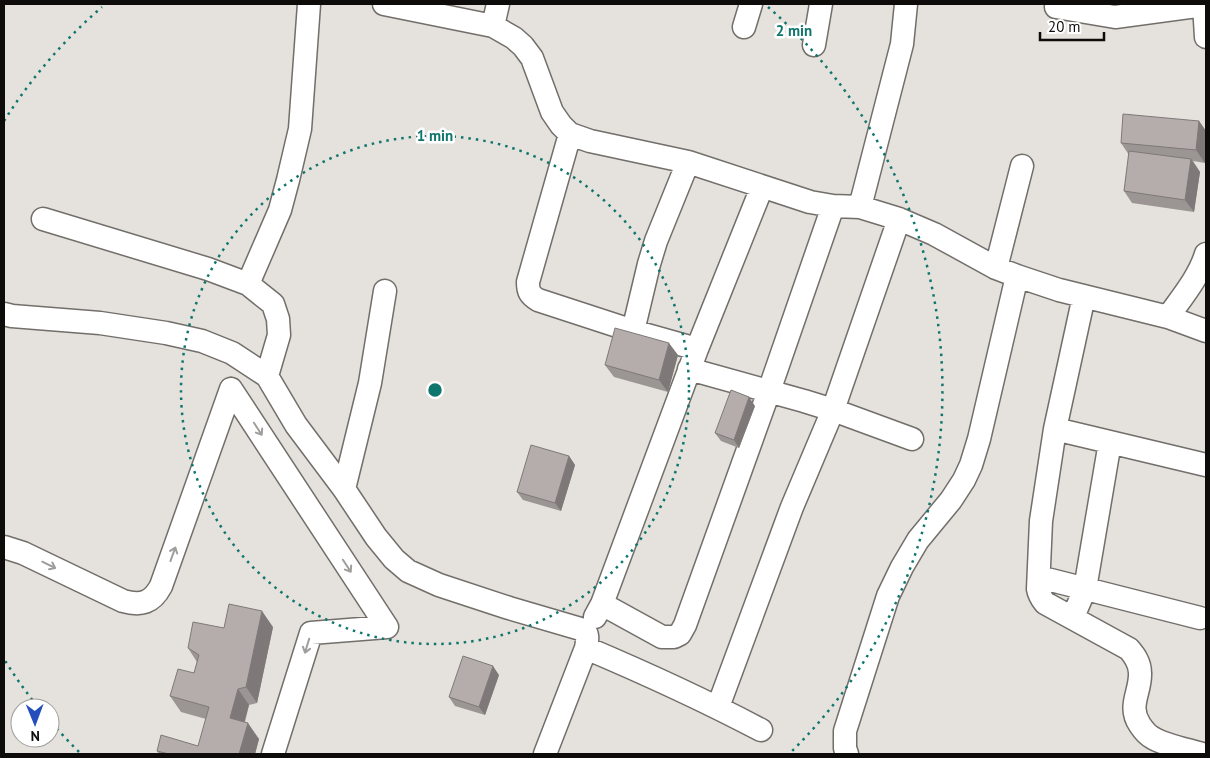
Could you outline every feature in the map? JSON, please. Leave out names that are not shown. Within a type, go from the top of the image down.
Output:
[{"type":"street","points":[[248,284],[280,210],[296,149],[300,129],[309,4]]},
{"type":"street","points":[[384,4],[493,26],[514,38],[532,58],[552,112],[570,134],[590,141],[688,162],[810,202],[833,206],[860,207],[899,219],[934,234],[996,268],[1016,276],[1059,290],[1168,317],[1206,331]]},
{"type":"street","points":[[493,26],[498,4]]},
{"type":"street","points":[[744,27],[751,4]]},
{"type":"street","points":[[814,45],[821,4]]},
{"type":"street","points":[[860,207],[902,44],[906,4]]},
{"type":"street","points":[[1056,7],[1115,17],[1204,4],[1206,37]]},
{"type":"street","points":[[570,134],[528,282],[528,290],[531,296],[538,300],[633,331],[693,359],[770,391],[833,410],[912,439]]},
{"type":"street","points":[[633,331],[656,241],[688,162]]},
{"type":"street","points":[[996,268],[1022,166]]},
{"type":"street","points":[[545,754],[586,640],[602,604],[693,359],[762,186]]},
{"type":"street","points":[[602,604],[662,637],[674,637],[680,634],[685,625],[770,391],[833,206]]},
{"type":"street","points":[[718,707],[792,507],[833,410],[899,219]]},
{"type":"street","points":[[43,220],[208,269],[248,284],[273,304],[278,319],[279,335],[267,376]]},
{"type":"street","points":[[1168,317],[1198,274],[1206,254]]},
{"type":"street","points":[[847,754],[845,748],[846,731],[888,596],[918,540],[951,500],[971,465],[979,438],[1016,276]]},
{"type":"street","points":[[344,489],[370,383],[385,292]]},
{"type":"street","points":[[1084,296],[1055,430],[1041,521],[1038,588],[1041,599],[1045,603],[1129,649],[1136,656],[1140,673],[1133,712],[1144,732],[1155,740],[1202,754]]},
{"type":"street","points":[[4,314],[100,323],[166,333],[202,341],[232,353],[267,376],[296,426],[344,489],[376,537],[394,559],[408,571],[439,585],[509,608],[581,628],[586,640],[625,664],[718,707],[761,730]]},
{"type":"street","points":[[4,547],[23,553],[123,601],[134,604],[149,600],[157,594],[161,586],[231,389],[386,627],[311,633],[273,754]]},
{"type":"street","points":[[1055,430],[1206,465]]},
{"type":"street","points":[[1073,618],[1085,589],[1110,442]]},
{"type":"street","points":[[1039,577],[1200,618]]},
{"type":"building","points":[[1123,114],[1199,121],[1196,150],[1121,143]]},
{"type":"building","points":[[1129,151],[1191,159],[1185,200],[1124,191]]},
{"type":"building","points":[[615,328],[669,343],[659,380],[605,365]]},
{"type":"building","points":[[731,390],[749,397],[734,440],[715,433]]},
{"type":"building","points":[[531,445],[569,456],[555,503],[517,492]]},
{"type":"building","points":[[229,604],[262,611],[246,687],[238,689],[230,718],[248,723],[239,754],[169,754],[157,751],[161,735],[198,746],[209,707],[170,696],[178,669],[194,673],[199,655],[188,648],[193,622],[224,628]]},
{"type":"building","points":[[463,656],[493,666],[479,707],[449,697]]}]
